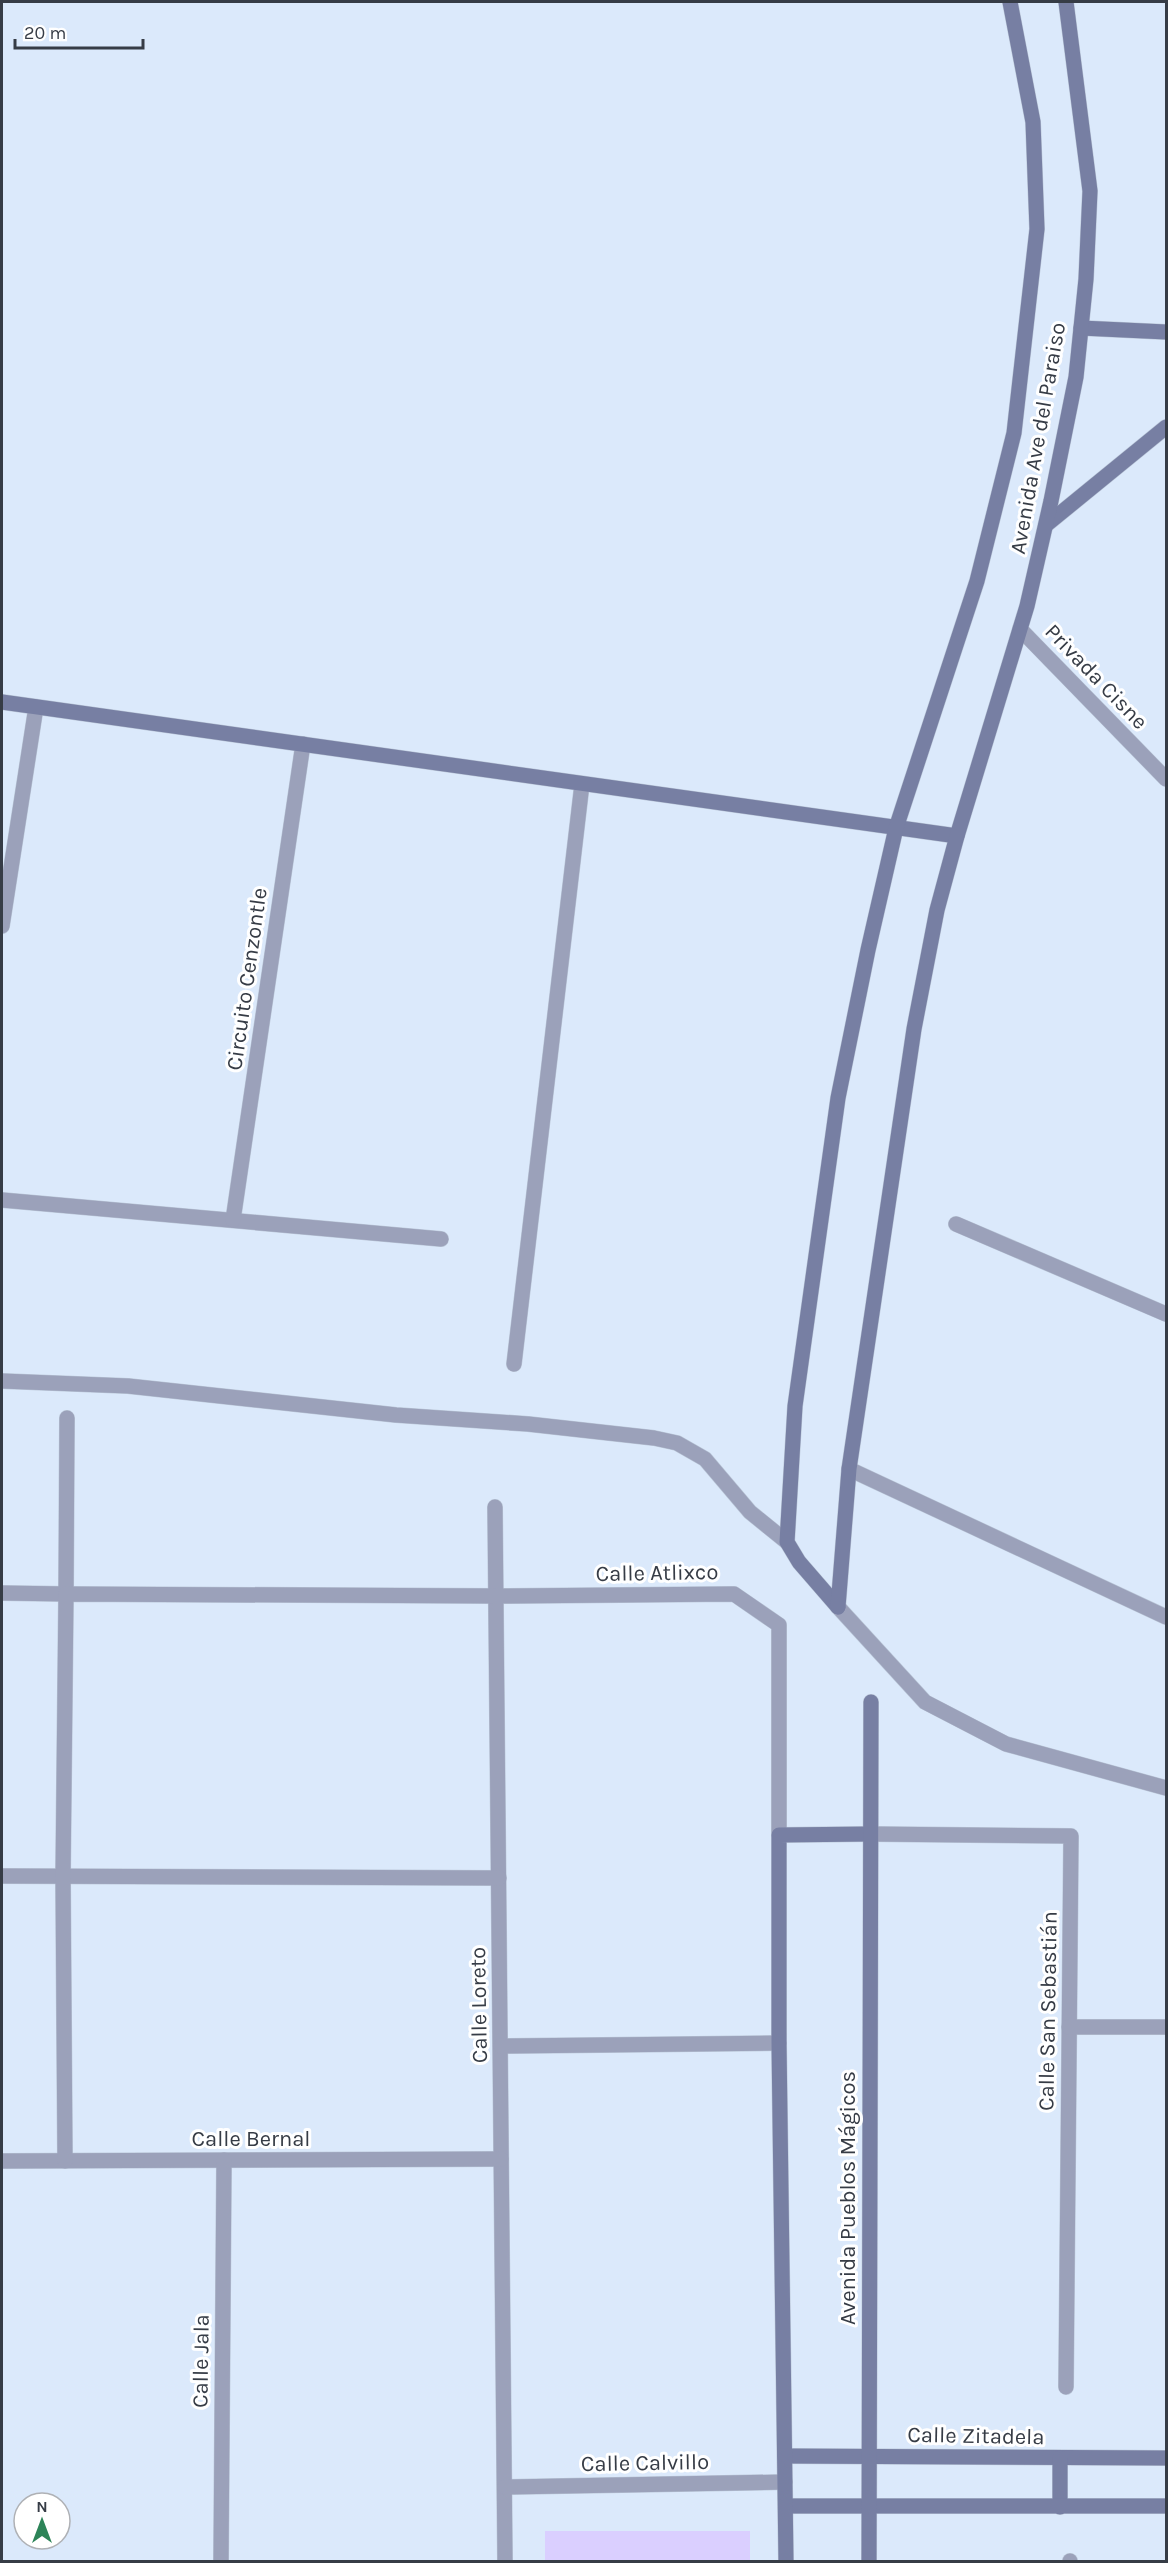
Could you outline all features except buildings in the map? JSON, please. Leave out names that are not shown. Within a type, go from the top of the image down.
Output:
[{"type":"street","name":"Avenida Ave del Paraiso","points":[[787,1542],[795,1406],[838,1098],[896,828],[976,581],[1014,433],[1037,229],[1033,122],[1010,2]]},
{"type":"street","name":"Avenida Ave del Paraiso","points":[[838,1607],[849,1469],[914,1029],[938,909],[957,836],[1020,629],[1046,525],[1076,377],[1087,269],[1090,191],[1066,2]]},
{"type":"street","points":[[1081,328],[1167,332]]},
{"type":"street","points":[[1046,525],[1167,427]]},
{"type":"street","name":"Privada Cisne","points":[[1020,629],[1167,779]]},
{"type":"street","points":[[2,702],[957,836]]},
{"type":"street","points":[[2,926],[36,707]]},
{"type":"street","name":"Circuito Cenzontle","points":[[234,1220],[303,744]]},
{"type":"street","points":[[514,1364],[582,784]]},
{"type":"street","points":[[2,1200],[441,1239]]},
{"type":"street","points":[[956,1224],[1167,1314]]},
{"type":"street","points":[[2,1381],[128,1386],[396,1414],[528,1424],[654,1438],[677,1443],[705,1459],[750,1512],[787,1542],[799,1562],[925,1702],[1006,1744],[1167,1788]]},
{"type":"street","points":[[65,2161],[63,1877],[67,1418]]},
{"type":"street","points":[[849,1469],[1167,1617]]},
{"type":"street","name":"Calle Loreto","points":[[495,1507],[505,2562]]},
{"type":"street","points":[[2,1593],[496,1596]]},
{"type":"street","name":"Calle Atlixco","points":[[496,1596],[734,1594],[779,1625],[779,1835]]},
{"type":"street","name":"Avenida Pueblos Mágicos","points":[[869,2562],[871,1702]]},
{"type":"street","points":[[786,2562],[779,2043],[779,1835],[870,1834]]},
{"type":"street","name":"Calle San Sebastián","points":[[870,1834],[1071,1836],[1066,2387]]},
{"type":"street","points":[[2,1876],[499,1878]]},
{"type":"street","points":[[1069,2026],[1167,2027]]},
{"type":"street","points":[[501,2046],[779,2043]]},
{"type":"street","name":"Calle Bernal","points":[[2,2161],[501,2159]]},
{"type":"street","name":"Calle Jala","points":[[221,2562],[224,2160]]},
{"type":"street","name":"Calle Zitadela","points":[[785,2456],[1167,2458]]},
{"type":"street","points":[[1060,2458],[1060,2507]]},
{"type":"street","name":"Calle Calvillo","points":[[505,2494],[785,2482]]},
{"type":"street","points":[[786,2506],[1167,2506]]},
{"type":"shaded area","points":[[545,2531],[750,2531],[750,2561],[545,2561]]}]
